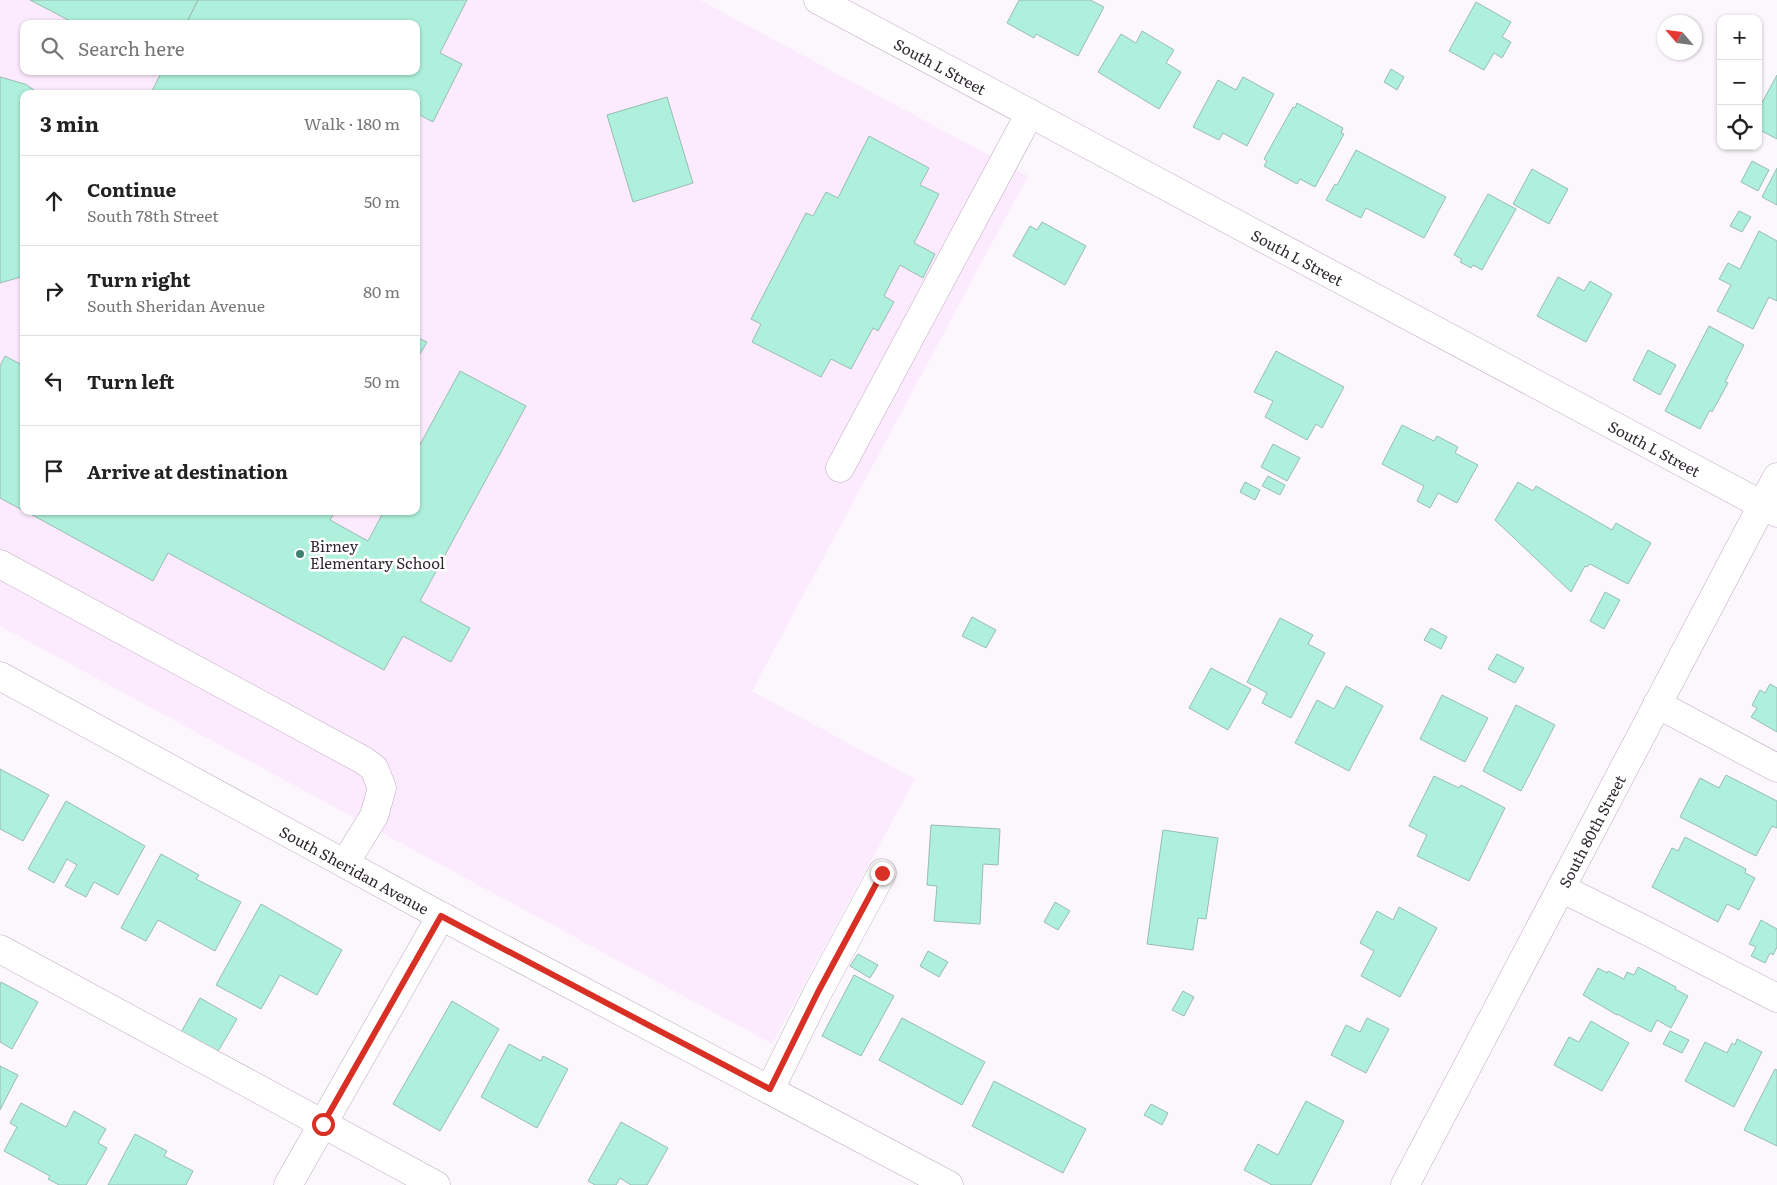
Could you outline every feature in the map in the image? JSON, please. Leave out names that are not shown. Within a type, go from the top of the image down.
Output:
[{"type":"street","name":"South L Street","points":[[818,0],[1769,509]]},
{"type":"street","points":[[840,468],[1030,114]]},
{"type":"street","name":"South 80th Street","points":[[1405,1185],[1657,704],[1769,509],[1777,477]]},
{"type":"street","points":[[0,564],[374,768],[382,788],[374,816],[345,863]]},
{"type":"street","name":"South Sheridan Avenue","points":[[0,676],[441,916],[949,1185]]},
{"type":"street","points":[[1657,704],[1777,768]]},
{"type":"street","points":[[770,1089],[818,992],[882,873]]},
{"type":"street","points":[[1561,888],[1777,998]]},
{"type":"street","points":[[288,1185],[441,916]]},
{"type":"street","points":[[0,949],[436,1185]]},
{"type":"shaded area","name":"Birney Elementary School","points":[[0,0],[700,0],[1028,176],[752,691],[915,779],[772,1044],[0,626]]},
{"type":"building","points":[[30,0],[198,0],[188,20],[68,20]]},
{"type":"building","points":[[198,0],[467,0],[440,53],[462,64],[433,122],[420,115],[420,90],[152,90],[160,75],[420,75],[420,20],[188,20]]},
{"type":"building","points":[[1019,0],[1090,0],[1104,7],[1078,56],[1036,34],[1034,38],[1007,23]]},
{"type":"building","points":[[1476,2],[1511,22],[1502,37],[1511,42],[1502,58],[1494,53],[1484,70],[1449,51]]},
{"type":"building","points":[[1142,31],[1174,50],[1166,63],[1181,72],[1159,109],[1098,72],[1121,34],[1136,43]]},
{"type":"building","points":[[1391,69],[1404,77],[1397,90],[1384,82]]},
{"type":"building","points":[[1777,75],[1777,139],[1762,131],[1762,103]]},
{"type":"building","points":[[0,77],[25,84],[34,90],[20,90],[20,277],[0,283]]},
{"type":"building","points":[[1243,77],[1274,94],[1247,146],[1223,133],[1219,140],[1193,127],[1218,80],[1236,90]]},
{"type":"building","points":[[667,97],[693,183],[633,202],[607,115]]},
{"type":"building","points":[[1297,103],[1343,128],[1341,133],[1344,134],[1315,187],[1300,179],[1297,184],[1264,166],[1267,161],[1264,159]]},
{"type":"building","points":[[869,136],[929,168],[920,185],[939,194],[914,243],[935,254],[923,278],[900,265],[884,296],[894,302],[878,331],[873,328],[851,369],[831,359],[821,377],[752,342],[761,324],[751,319],[806,213],[813,216],[826,192],[838,198]]},
{"type":"building","points":[[1356,150],[1446,197],[1424,238],[1366,208],[1361,218],[1326,200],[1335,184],[1337,185]]},
{"type":"building","points":[[1752,161],[1769,170],[1758,191],[1741,182]]},
{"type":"building","points":[[1777,168],[1777,205],[1762,197]]},
{"type":"building","points":[[1532,169],[1568,189],[1549,224],[1513,204]]},
{"type":"building","points":[[1488,194],[1516,209],[1482,270],[1473,265],[1471,268],[1460,262],[1462,259],[1454,255]]},
{"type":"building","points":[[1739,211],[1751,217],[1742,232],[1730,226]]},
{"type":"building","points":[[1042,222],[1086,246],[1065,285],[1013,256],[1030,226],[1037,230]]},
{"type":"building","points":[[1759,231],[1777,241],[1777,301],[1769,297],[1753,329],[1717,311],[1731,285],[1719,279],[1728,263],[1740,269]]},
{"type":"building","points":[[1558,277],[1584,291],[1590,281],[1612,294],[1586,342],[1537,316]]},
{"type":"building","points":[[1709,326],[1744,345],[1725,382],[1728,383],[1700,429],[1665,411]]},
{"type":"building","points":[[420,339],[427,342],[420,354]]},
{"type":"building","points":[[1648,350],[1676,365],[1660,395],[1633,380]]},
{"type":"building","points":[[1276,351],[1344,387],[1322,428],[1316,424],[1307,440],[1265,417],[1273,401],[1254,392]]},
{"type":"building","points":[[5,356],[20,364],[20,509],[0,498],[0,366]]},
{"type":"building","points":[[460,371],[526,406],[420,601],[470,628],[451,662],[403,636],[384,670],[168,553],[153,581],[32,515],[333,515],[330,520],[368,541],[382,515],[420,515],[420,445]]},
{"type":"building","points":[[1402,425],[1434,441],[1437,436],[1458,447],[1455,453],[1478,465],[1457,503],[1438,493],[1430,508],[1417,501],[1424,486],[1382,464]]},
{"type":"building","points":[[1273,444],[1300,458],[1287,481],[1261,467]]},
{"type":"building","points":[[1268,476],[1285,485],[1280,495],[1262,486]]},
{"type":"building","points":[[1245,482],[1260,490],[1255,500],[1240,492]]},
{"type":"building","points":[[1518,482],[1533,491],[1536,486],[1612,530],[1616,523],[1651,543],[1628,584],[1590,564],[1587,567],[1585,566],[1571,592],[1495,520]]},
{"type":"building","points":[[1605,592],[1620,600],[1604,629],[1590,621]]},
{"type":"building","points":[[972,617],[996,630],[986,648],[962,636]]},
{"type":"building","points":[[1280,618],[1313,635],[1308,644],[1325,653],[1291,718],[1262,703],[1267,693],[1247,682]]},
{"type":"building","points":[[1431,628],[1447,637],[1441,649],[1424,640]]},
{"type":"building","points":[[1497,654],[1524,668],[1515,683],[1488,669]]},
{"type":"building","points":[[1211,668],[1251,689],[1228,730],[1189,708]]},
{"type":"building","points":[[1770,684],[1777,688],[1777,732],[1751,717],[1757,708],[1752,705],[1760,690],[1765,693]]},
{"type":"building","points":[[1346,686],[1383,706],[1349,771],[1295,743],[1317,700],[1334,709]]},
{"type":"building","points":[[1442,695],[1488,718],[1465,762],[1420,739]]},
{"type":"building","points":[[1516,705],[1555,725],[1521,791],[1483,771]]},
{"type":"building","points":[[0,769],[49,795],[23,841],[0,829]]},
{"type":"building","points":[[1726,775],[1777,801],[1777,828],[1772,826],[1756,856],[1680,817],[1700,778],[1719,788]]},
{"type":"building","points":[[1434,776],[1459,788],[1461,785],[1505,808],[1469,881],[1417,856],[1427,835],[1409,826]]},
{"type":"building","points":[[66,801],[145,846],[118,895],[94,882],[86,897],[65,886],[77,865],[67,859],[54,883],[28,869]]},
{"type":"building","points":[[931,825],[1000,829],[998,865],[983,864],[980,924],[934,921],[937,886],[927,885]]},
{"type":"building","points":[[1163,830],[1218,838],[1206,919],[1198,918],[1193,950],[1147,944]]},
{"type":"building","points":[[1685,837],[1746,869],[1745,873],[1755,878],[1739,910],[1727,904],[1718,922],[1652,887],[1672,848],[1678,851]]},
{"type":"building","points":[[161,854],[199,875],[196,879],[241,902],[215,951],[158,920],[146,941],[121,928]]},
{"type":"building","points":[[1055,902],[1070,911],[1058,930],[1044,922]]},
{"type":"building","points":[[261,904],[342,950],[317,995],[280,975],[261,1009],[216,985]]},
{"type":"building","points":[[1399,907],[1437,928],[1400,997],[1361,976],[1374,951],[1360,943],[1377,911],[1393,920]]},
{"type":"building","points":[[1761,920],[1777,929],[1777,947],[1773,955],[1770,953],[1765,963],[1751,956],[1756,947],[1749,944]]},
{"type":"building","points":[[928,951],[948,962],[939,977],[920,966]]},
{"type":"building","points":[[858,954],[878,965],[870,978],[850,966]]},
{"type":"building","points":[[1638,967],[1676,987],[1675,989],[1688,996],[1671,1028],[1657,1020],[1651,1032],[1583,995],[1598,968],[1624,979],[1627,972],[1634,975]]},
{"type":"building","points":[[854,975],[894,996],[861,1056],[822,1036]]},
{"type":"building","points":[[1,982],[38,1002],[12,1049],[0,1042]]},
{"type":"building","points":[[1183,991],[1194,997],[1184,1016],[1172,1010]]},
{"type":"building","points":[[200,998],[237,1019],[214,1058],[178,1038]]},
{"type":"building","points":[[452,1001],[499,1029],[440,1131],[393,1104]]},
{"type":"building","points":[[902,1018],[985,1062],[962,1105],[879,1060]]},
{"type":"building","points":[[1367,1018],[1389,1029],[1366,1073],[1331,1055],[1346,1025],[1360,1032]]},
{"type":"building","points":[[1591,1021],[1629,1043],[1602,1091],[1554,1065],[1569,1037],[1579,1042]]},
{"type":"building","points":[[1670,1031],[1689,1040],[1682,1053],[1663,1044]]},
{"type":"building","points":[[1737,1039],[1762,1052],[1734,1107],[1685,1081],[1705,1042],[1727,1053],[1732,1043],[1735,1045]]},
{"type":"building","points":[[509,1044],[541,1061],[543,1056],[568,1069],[537,1128],[481,1097]]},
{"type":"building","points":[[0,1066],[18,1075],[0,1110]]},
{"type":"building","points":[[1775,1069],[1777,1070],[1777,1146],[1744,1130]]},
{"type":"building","points":[[994,1081],[1086,1129],[1063,1173],[972,1126]]},
{"type":"building","points":[[1306,1101],[1344,1121],[1311,1185],[1272,1185],[1244,1170],[1258,1144],[1278,1155]]},
{"type":"building","points":[[21,1103],[66,1127],[74,1111],[106,1129],[98,1143],[107,1148],[86,1185],[59,1185],[48,1179],[50,1176],[4,1151],[17,1127],[10,1123]]},
{"type":"building","points":[[1151,1104],[1168,1113],[1162,1125],[1144,1115]]},
{"type":"building","points":[[621,1122],[668,1148],[647,1185],[631,1185],[620,1178],[616,1185],[595,1185],[588,1181]]},
{"type":"building","points":[[135,1134],[167,1151],[164,1156],[193,1171],[186,1185],[108,1185]]},
{"type":"place","name":"Birney Elementary School","points":[[300,554]]},
{"type":"route","points":[[323,1124],[441,916],[770,1089],[818,992],[882,873]]}]
